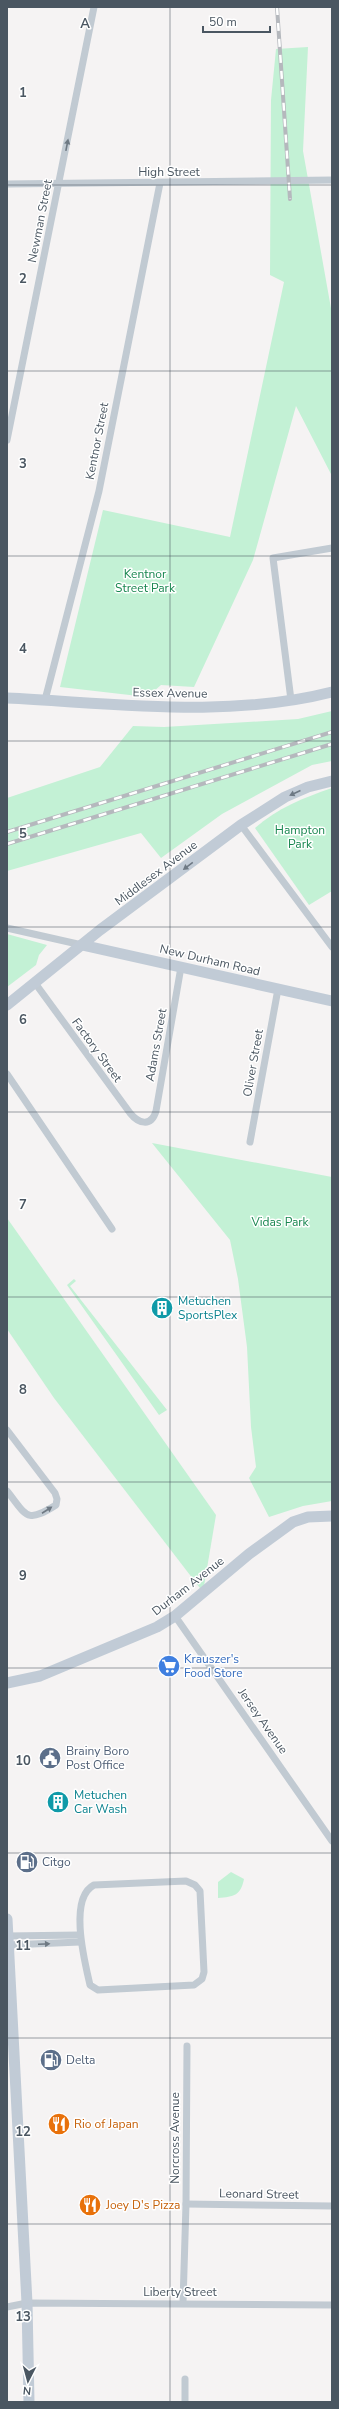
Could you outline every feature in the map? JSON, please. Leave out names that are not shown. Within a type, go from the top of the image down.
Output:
[{"type":"street","name":"Newman Street","points":[[7,440],[94,7]]},
{"type":"street","name":"High Street","points":[[7,184],[332,180]]},
{"type":"street","name":"Kentnor Street","points":[[45,700],[99,491],[160,183]]},
{"type":"street","points":[[291,700],[274,558],[332,548]]},
{"type":"street","name":"Essex Avenue","points":[[7,698],[190,707],[226,706],[291,700],[332,692]]},
{"type":"street","name":"Middlesex Avenue","points":[[7,1005],[82,945],[241,825],[285,797],[308,787],[332,781]]},
{"type":"street","points":[[241,825],[332,947]]},
{"type":"street","points":[[7,928],[82,945]]},
{"type":"street","name":"New Durham Road","points":[[82,945],[332,1001]]},
{"type":"street","name":"Adams Street","points":[[147,1122],[153,1118],[156,1111],[181,967]]},
{"type":"street","name":"Factory Street","points":[[35,983],[130,1113],[140,1122],[147,1122]]},
{"type":"street","name":"Oliver Street","points":[[250,1142],[278,989]]},
{"type":"street","points":[[7,1074],[112,1229]]},
{"type":"street","points":[[7,1430],[56,1493],[56,1505],[33,1517],[27,1516],[7,1491]]},
{"type":"street","name":"Durham Avenue","points":[[7,1683],[40,1676],[158,1627],[175,1616],[249,1554],[293,1522],[308,1517],[332,1516]]},
{"type":"street","name":"Jersey Avenue","points":[[175,1616],[332,1841]]},
{"type":"street","points":[[186,1881],[195,1885],[200,1891],[204,1972],[202,1979],[194,1985],[98,1990],[90,1985],[80,1938],[84,1895],[88,1888],[94,1885],[186,1881]]},
{"type":"street","points":[[7,1919],[11,2061],[27,2303],[29,2402]]},
{"type":"street","points":[[8,1941],[80,1938]]},
{"type":"street","name":"Norcross Avenue","points":[[183,2303],[186,2204],[187,2046]]},
{"type":"street","name":"Leonard Street","points":[[186,2204],[332,2206]]},
{"type":"street","name":"Liberty Street","points":[[7,2307],[27,2303],[332,2305]]},
{"type":"street","points":[[184,2379],[185,2402]]},
{"type":"green space","name":"Kentnor Street Park","points":[[308,47],[303,151],[332,314],[332,476],[296,406],[253,560],[194,687],[161,685],[147,697],[60,687],[103,510],[230,537],[284,282],[270,275],[271,100],[276,49]]},
{"type":"green space","points":[[332,711],[332,761],[312,765],[222,814],[161,858],[141,833],[7,871],[7,798],[100,767],[133,726],[164,727],[298,719]]},
{"type":"green space","name":"Hampton Park","points":[[332,788],[332,891],[309,905],[255,828],[281,809]]},
{"type":"green space","points":[[7,934],[47,945],[39,955],[36,965],[7,987]]},
{"type":"green space","name":"Vidas Park","points":[[152,1143],[332,1177],[332,1501],[303,1506],[269,1517],[249,1478],[256,1467],[251,1427],[247,1347],[238,1279],[230,1240]]},
{"type":"green space","points":[[7,1218],[216,1515],[203,1592],[54,1398],[7,1329]]},
{"type":"green space","points":[[74,1279],[76,1281],[70,1286],[167,1410],[159,1415],[67,1285]]},
{"type":"green space","points":[[231,1872],[244,1879],[241,1889],[232,1896],[218,1898],[218,1882]]},
{"type":"railway","points":[[277,7],[290,199]]},
{"type":"railway","points":[[7,832],[332,732]]},
{"type":"railway","points":[[7,844],[332,744]]},
{"type":"place","name":"Metuchen SportsPlex","points":[[162,1308]]},
{"type":"place","name":"Krauszer's Food Store","points":[[169,1666]]},
{"type":"place","name":"Brainy Boro Post Office","points":[[50,1758]]},
{"type":"place","name":"Metuchen Car Wash","points":[[58,1802]]},
{"type":"place","name":"Citgo","points":[[27,1862]]},
{"type":"place","name":"Delta","points":[[51,2060]]},
{"type":"place","name":"Rio of Japan","points":[[59,2124]]},
{"type":"place","name":"Joey D's Pizza","points":[[90,2205]]}]
